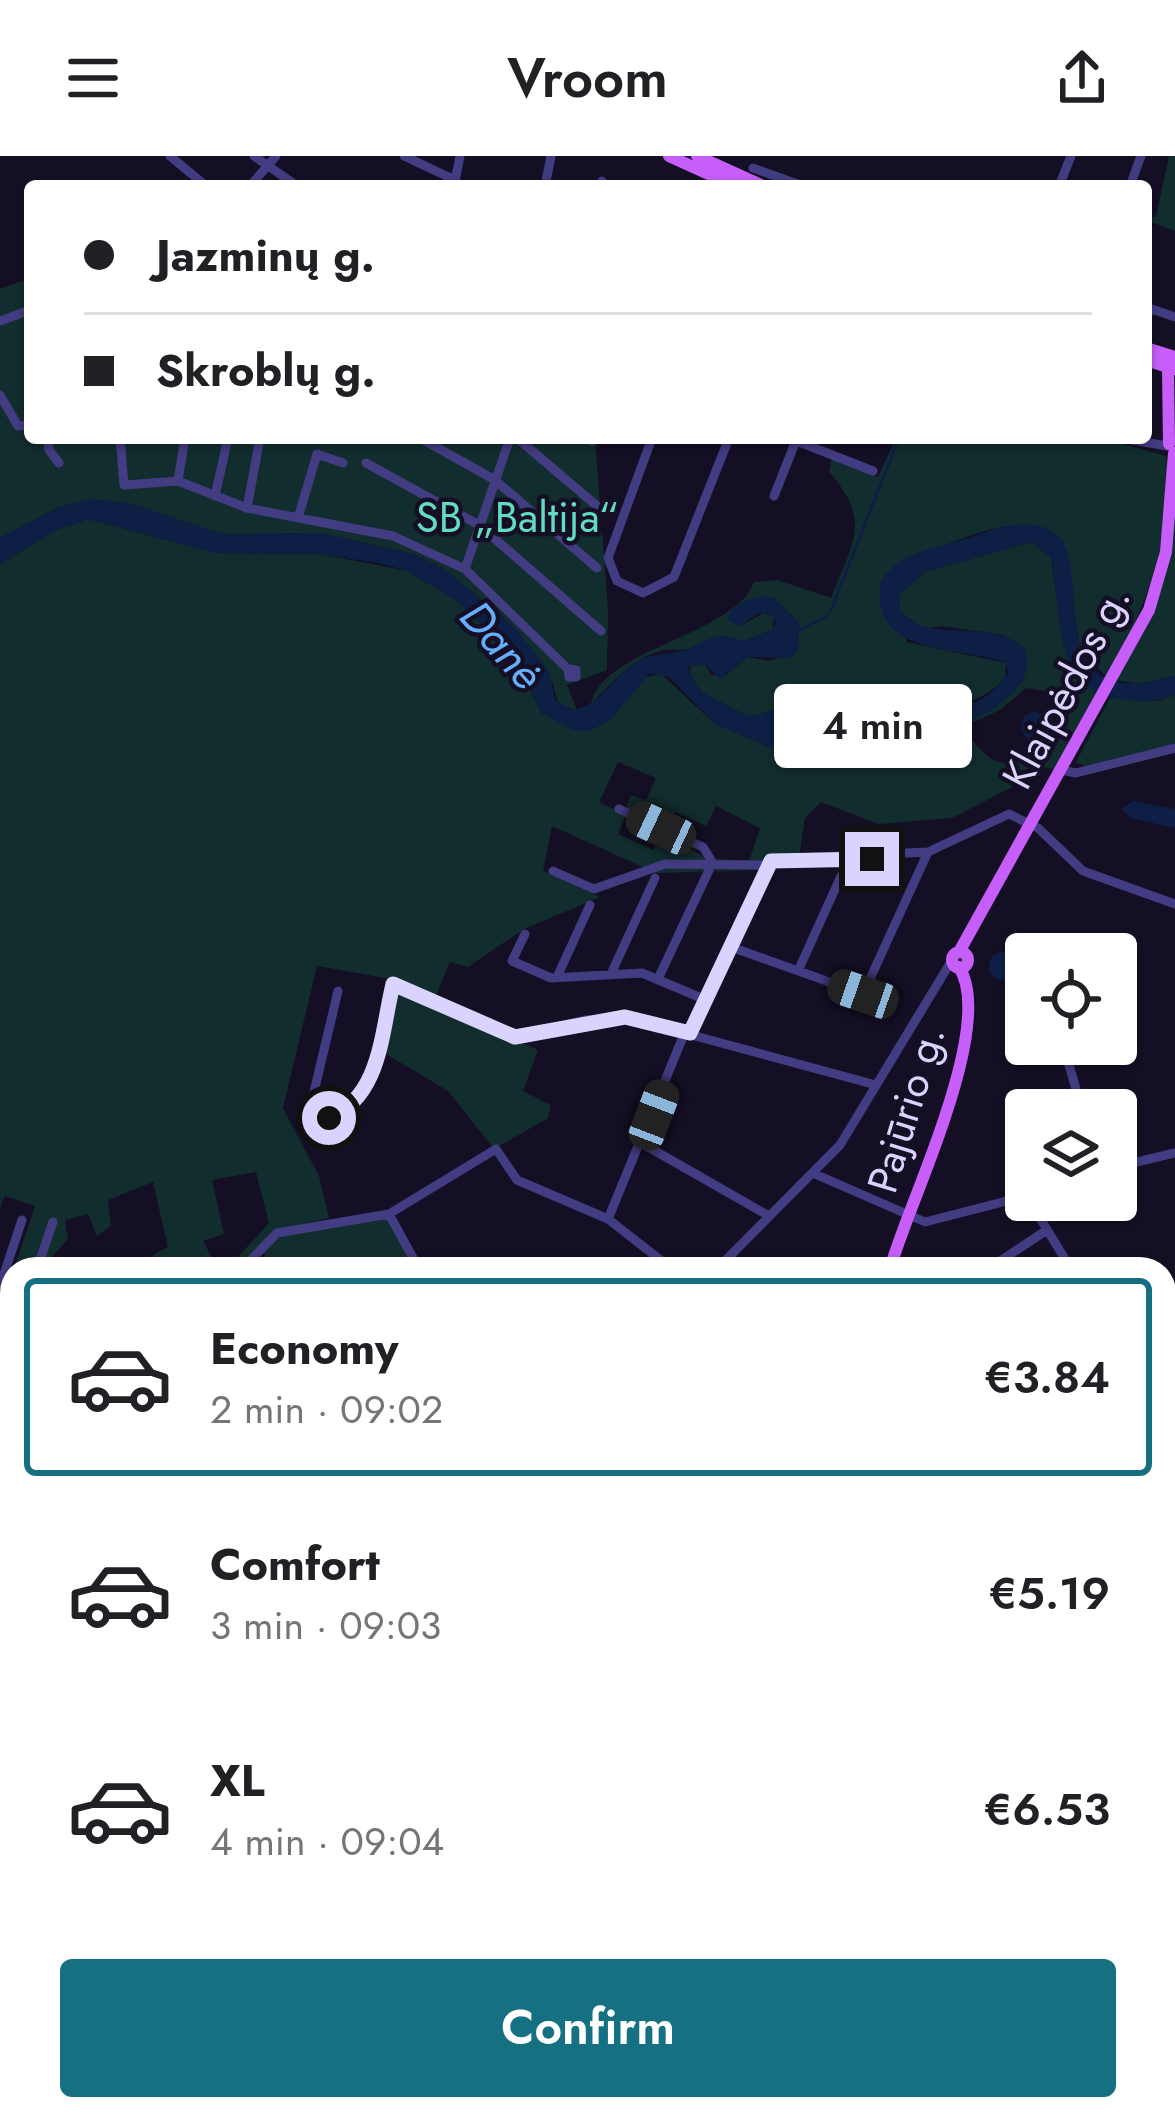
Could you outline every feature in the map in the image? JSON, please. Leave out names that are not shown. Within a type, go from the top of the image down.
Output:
[{"type":"main road","points":[[669,156],[745,180]]},
{"type":"main road","points":[[697,156],[726,180]]},
{"type":"main road","name":"Klaipėdos g.","points":[[958,960],[1118,670],[1159,583],[1168,530],[1163,362]]},
{"type":"main road","name":"Pajūrio g.","points":[[897,1257],[965,1046],[967,984],[958,960]]},
{"type":"street","points":[[170,156],[199,180]]},
{"type":"street","points":[[254,156],[288,180]]},
{"type":"street","points":[[255,180],[275,156]]},
{"type":"street","points":[[404,156],[448,180]]},
{"type":"street","points":[[753,168],[778,180]]},
{"type":"street","points":[[0,394],[18,426],[24,426]]},
{"type":"street","points":[[48,444],[59,464]]},
{"type":"street","points":[[121,444],[124,485],[178,481],[247,508],[388,534],[465,569],[568,669]]},
{"type":"street","points":[[178,481],[184,444]]},
{"type":"street","points":[[214,496],[227,444]]},
{"type":"street","points":[[247,508],[259,444]]},
{"type":"street","points":[[431,444],[495,480],[597,568]]},
{"type":"street","points":[[465,569],[510,444]]},
{"type":"street","points":[[520,444],[597,506]]},
{"type":"street","points":[[650,444],[608,558],[617,581],[644,593],[674,578],[727,444]]},
{"type":"street","points":[[774,496],[792,444]]},
{"type":"street","points":[[806,444],[873,471]]},
{"type":"street","points":[[298,518],[317,454],[343,463]]},
{"type":"street","points":[[366,463],[479,525],[601,632]]},
{"type":"street","points":[[1061,770],[1076,773],[1175,748]]},
{"type":"street","points":[[620,809],[703,847],[710,865],[658,979]]},
{"type":"street","points":[[554,871],[594,889],[665,864],[767,865],[775,860],[928,852],[999,815],[1030,823],[1090,874],[1175,904]]},
{"type":"street","points":[[730,947],[863,994],[928,852]]},
{"type":"street","points":[[608,1219],[687,1032],[767,865]]},
{"type":"street","points":[[798,971],[841,876]]},
{"type":"street","points":[[611,974],[655,878]]},
{"type":"street","points":[[557,977],[590,905]]},
{"type":"street","points":[[525,934],[512,961],[557,977],[642,973],[706,1000]]},
{"type":"street","points":[[729,1257],[814,1174],[958,960]]},
{"type":"street","points":[[338,991],[308,1117],[329,1118],[347,1110],[368,1087],[393,984],[515,1037],[625,1017],[876,1085]]},
{"type":"street","points":[[643,1144],[770,1216]]},
{"type":"street","points":[[253,1257],[286,1229],[389,1214],[496,1149],[517,1180],[608,1219],[657,1257]]},
{"type":"street","points":[[1137,1162],[1175,1153]]},
{"type":"street","points":[[814,1174],[910,1217],[940,1221],[1005,1204]]},
{"type":"street","points":[[389,1214],[412,1257]]},
{"type":"street","points":[[10,1257],[22,1220]]},
{"type":"street","points":[[1041,1221],[1063,1257]]},
{"type":"street","points":[[41,1257],[52,1222]]},
{"type":"street","points":[[1007,1257],[1047,1231]]},
{"type":"green space","points":[[1169,156],[1175,156],[1175,231],[1152,222]]},
{"type":"green space","name":"SB „Baltija“","points":[[24,280],[24,444],[595,444],[608,609],[607,670],[567,685],[577,710],[559,705],[552,681],[513,626],[444,569],[413,554],[321,533],[222,534],[129,503],[92,500],[59,507],[0,538],[0,289]]},
{"type":"green space","points":[[893,444],[1123,444],[1166,456],[1166,515],[1154,571],[1108,678],[1081,652],[1063,542],[1047,530],[1025,525],[974,534],[884,576],[907,642],[1006,663],[1005,679],[957,706],[908,710],[806,700],[758,715],[727,711],[690,678],[691,663],[705,664],[711,675],[725,676],[748,657],[770,661],[798,650],[799,622],[772,597],[740,626],[764,613],[774,616],[773,630],[743,641],[722,636],[687,649],[651,654],[623,672],[591,704],[601,685],[619,668],[722,616],[754,582],[777,580],[831,598],[851,547],[855,519],[843,489],[829,472],[832,457],[878,477]]},
{"type":"green space","points":[[1175,494],[1175,676],[1139,684],[1115,680],[1141,635]]},
{"type":"green space","points":[[88,519],[216,553],[321,554],[407,571],[455,599],[519,661],[537,705],[609,721],[641,679],[660,673],[715,724],[782,752],[797,746],[797,724],[816,716],[899,730],[939,728],[975,716],[1008,695],[1023,681],[1004,635],[942,626],[923,629],[900,612],[900,594],[924,572],[1031,542],[1051,557],[1064,646],[1097,694],[1055,769],[1032,766],[1022,782],[952,818],[879,824],[821,802],[805,818],[799,858],[772,858],[763,870],[656,873],[552,826],[543,871],[600,897],[524,929],[468,967],[450,962],[433,1003],[538,1050],[523,1091],[551,1105],[548,1118],[494,1149],[448,1091],[381,1051],[396,980],[317,966],[283,1108],[319,1176],[329,1218],[281,1229],[251,1257],[238,1257],[269,1223],[256,1172],[212,1180],[224,1234],[203,1241],[212,1257],[154,1257],[168,1247],[153,1182],[108,1200],[111,1226],[97,1236],[88,1214],[65,1220],[68,1239],[52,1257],[18,1257],[35,1206],[5,1196],[0,1208],[0,564],[56,530]],"holes":[[[1026,688],[1072,695],[1067,722],[1046,761],[997,762],[962,727],[1000,710]],[[618,762],[656,778],[646,800],[631,795],[625,810],[668,828],[675,812],[706,826],[716,806],[760,828],[749,861],[705,858],[670,836],[665,848],[656,844],[653,850],[618,834],[626,815],[599,802]]]},
{"type":"green space","points":[[1175,695],[1175,744],[1085,766],[1076,762],[1110,698],[1157,701]]},
{"type":"green space","points":[[386,1216],[409,1257],[265,1257],[263,1248],[282,1233]]},
{"type":"water","points":[[92,499],[129,503],[222,534],[321,533],[413,554],[444,569],[513,626],[549,670],[555,700],[570,709],[588,705],[630,666],[646,658],[718,636],[743,641],[773,630],[776,621],[769,613],[757,614],[740,626],[727,620],[745,602],[772,597],[799,622],[798,650],[793,658],[748,657],[720,679],[705,664],[687,667],[700,691],[748,716],[812,700],[944,710],[969,705],[990,693],[1008,672],[1006,663],[903,636],[889,624],[881,607],[881,582],[896,565],[926,550],[1008,526],[1039,526],[1060,538],[1070,561],[1083,652],[1098,674],[1127,683],[1175,676],[1175,695],[1147,701],[1119,699],[1081,680],[1064,644],[1051,557],[1031,542],[924,572],[900,594],[900,611],[912,622],[995,634],[1025,649],[1027,667],[1018,686],[1001,703],[971,720],[918,731],[811,718],[800,721],[797,746],[782,752],[715,724],[669,677],[650,673],[609,721],[589,731],[573,730],[541,713],[519,661],[455,599],[407,571],[383,564],[321,554],[216,553],[88,519],[56,530],[0,564],[0,538],[59,507]]},
{"type":"water","points":[[1035,712],[1045,716],[1049,726],[1045,736],[1035,740],[1025,736],[1021,726],[1025,716]]},
{"type":"water","points":[[1133,801],[1175,809],[1175,828],[1131,818],[1122,809]]},
{"type":"water","points":[[1003,952],[1003,980],[993,976],[989,966],[993,956]]},
{"type":"waterway","points":[[831,610],[897,444]]},
{"type":"waterway","points":[[800,630],[827,616]]},
{"type":"route","points":[[329,1118],[358,1102],[368,1087],[393,984],[515,1037],[585,1020],[625,1017],[690,1033],[771,861],[872,859]]},
{"type":"water label","name":"Danė","points":[[502,645]]}]
